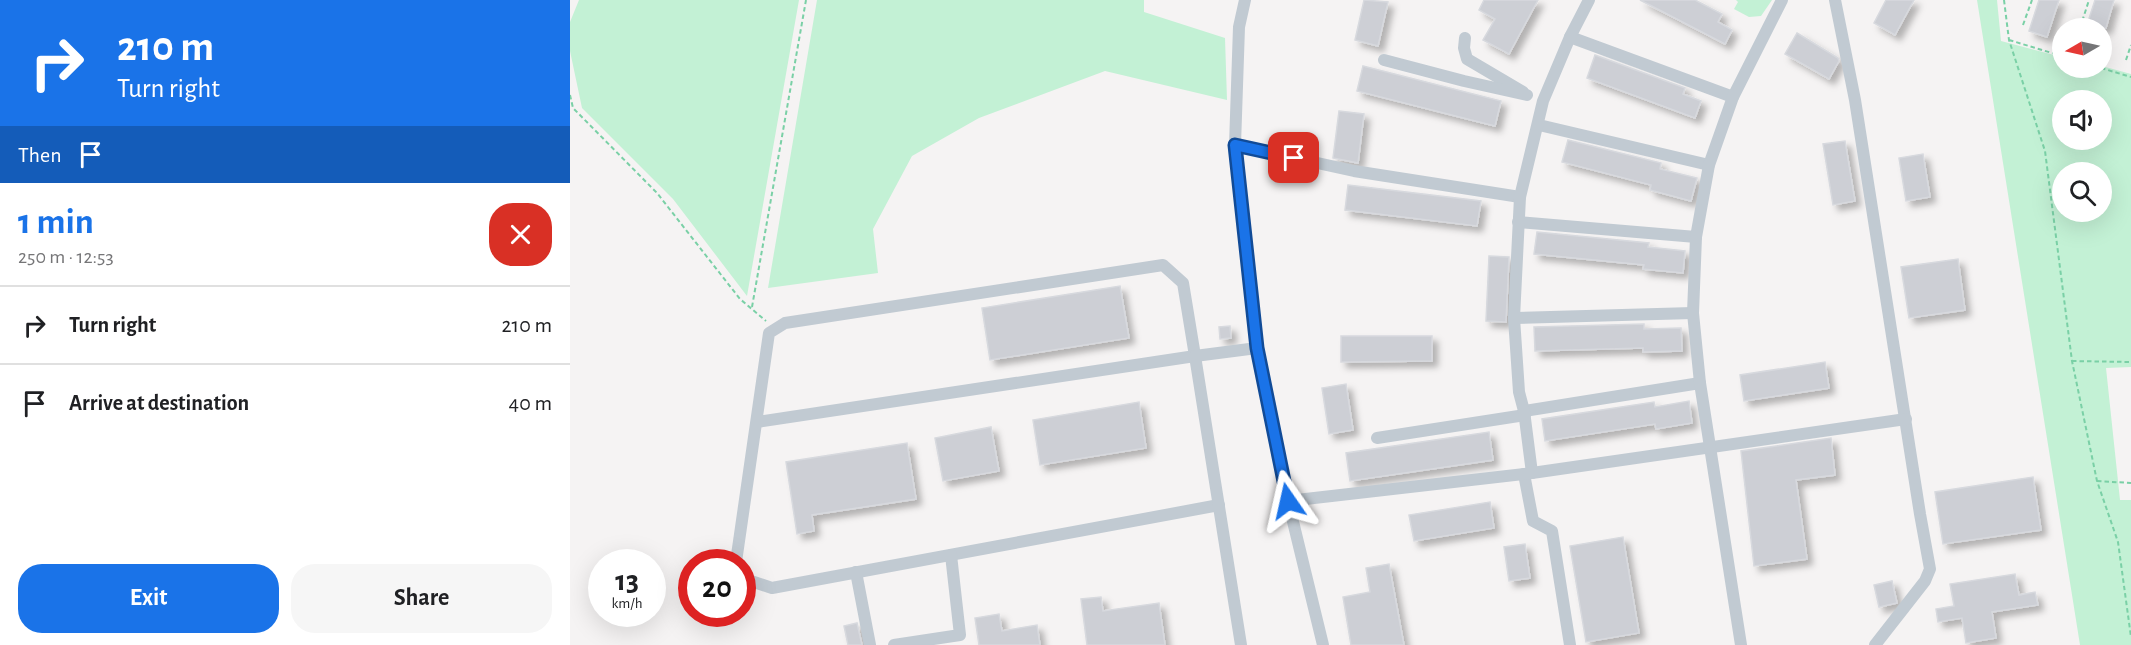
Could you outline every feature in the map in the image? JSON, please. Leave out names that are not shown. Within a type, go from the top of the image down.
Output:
[{"type":"lane","points":[[1245,0],[1239,27],[1235,145],[1257,348],[1288,501],[1323,645]]},
{"type":"lane","points":[[1570,645],[1552,531],[1533,521],[1525,413],[1519,392],[1514,318],[1520,197],[1543,101],[1588,0]]},
{"type":"lane","points":[[1741,645],[1700,383],[1693,313],[1696,237],[1709,165],[1733,97],[1782,0]]},
{"type":"lane","points":[[1835,0],[1855,100],[1930,569],[1925,581],[1875,645]]},
{"type":"lane","points":[[1570,37],[1733,97]]},
{"type":"lane","points":[[1465,38],[1464,48],[1467,59],[1480,69],[1510,83],[1527,95]]},
{"type":"lane","points":[[1384,60],[1527,95],[1543,101]]},
{"type":"lane","points":[[1539,125],[1709,165]]},
{"type":"lane","points":[[1235,145],[1354,171],[1520,197]]},
{"type":"lane","points":[[1518,222],[1696,237]]},
{"type":"lane","points":[[738,549],[769,333],[775,328],[785,323],[1163,265],[1183,283],[1241,645]]},
{"type":"lane","points":[[1514,318],[1693,313]]},
{"type":"lane","points":[[757,422],[1257,348]]},
{"type":"lane","points":[[1377,438],[1700,383]]},
{"type":"lane","points":[[1288,501],[1528,473],[1906,419]]},
{"type":"lane","points":[[756,583],[772,588],[1219,505]]},
{"type":"lane","points":[[894,645],[960,635],[951,555]]},
{"type":"lane","points":[[856,572],[870,645]]},
{"type":"path","points":[[752,309],[806,0]]},
{"type":"path","points":[[2004,0],[2008,40],[2045,151],[2072,361],[2097,481],[2118,542],[2131,637]]},
{"type":"path","points":[[2023,25],[2032,0]]},
{"type":"path","points":[[2083,18],[2089,0]]},
{"type":"path","points":[[2008,40],[2052,53]]},
{"type":"path","points":[[2126,60],[2131,45]]},
{"type":"path","points":[[2112,71],[2131,76]]},
{"type":"path","points":[[570,95],[573,108],[657,193],[740,299],[775,328]]},
{"type":"path","points":[[2072,361],[2131,362]]},
{"type":"path","points":[[2097,481],[2131,483]]},
{"type":"green space","points":[[579,0],[799,0],[747,296],[673,199],[582,108],[570,51],[570,22]]},
{"type":"green space","points":[[817,0],[1144,0],[1144,12],[1225,38],[1227,100],[1105,71],[979,118],[912,156],[873,229],[878,273],[768,288]]},
{"type":"green space","points":[[1736,0],[1772,0],[1761,16],[1749,17],[1734,9],[1738,2]]},
{"type":"green space","points":[[1977,0],[1997,0],[2001,41],[2052,54],[2052,78],[2112,78],[2112,69],[2131,74],[2131,367],[2106,368],[2120,500],[2131,500],[2131,645],[2080,645]]},
{"type":"building","points":[[1364,0],[1388,2],[1378,46],[1355,40]]},
{"type":"building","points":[[1484,0],[1538,0],[1509,54],[1483,40],[1495,19],[1479,10]]},
{"type":"building","points":[[1640,0],[1695,0],[1722,14],[1718,22],[1732,30],[1725,44]]},
{"type":"building","points":[[1886,0],[1914,0],[1895,35],[1874,23]]},
{"type":"building","points":[[2039,0],[2059,0],[2047,37],[2029,31]]},
{"type":"building","points":[[2095,0],[2114,0],[2109,18],[2089,18]]},
{"type":"building","points":[[1797,33],[1838,58],[1839,61],[1829,79],[1785,54]]},
{"type":"building","points":[[1595,55],[1685,88],[1683,94],[1701,101],[1695,118],[1587,78]]},
{"type":"building","points":[[1363,66],[1501,101],[1495,126],[1357,91]]},
{"type":"building","points":[[1339,111],[1364,114],[1358,163],[1333,158]]},
{"type":"building","points":[[1568,140],[1661,163],[1660,169],[1697,178],[1691,201],[1650,190],[1651,185],[1562,162]]},
{"type":"building","points":[[1845,141],[1855,201],[1833,205],[1823,144]]},
{"type":"building","points":[[1923,154],[1930,197],[1906,201],[1899,158]]},
{"type":"building","points":[[1348,185],[1481,201],[1477,226],[1345,210]]},
{"type":"building","points":[[1537,232],[1649,243],[1648,247],[1685,251],[1683,273],[1643,269],[1644,265],[1534,254]]},
{"type":"building","points":[[1489,256],[1509,257],[1506,322],[1486,321]]},
{"type":"building","points":[[1958,259],[1965,310],[1909,318],[1901,267]]},
{"type":"building","points":[[1120,286],[1129,338],[990,360],[982,308]]},
{"type":"building","points":[[1644,324],[1644,329],[1681,328],[1682,351],[1643,352],[1643,348],[1535,351],[1534,327]]},
{"type":"building","points":[[1230,326],[1231,338],[1220,339],[1219,327]]},
{"type":"building","points":[[1341,336],[1432,336],[1432,361],[1341,362]]},
{"type":"building","points":[[1825,362],[1829,388],[1744,401],[1740,375]]},
{"type":"building","points":[[1346,384],[1353,430],[1329,434],[1322,388]]},
{"type":"building","points":[[1689,401],[1692,423],[1656,429],[1655,424],[1545,441],[1542,419],[1654,402],[1655,407]]},
{"type":"building","points":[[1139,402],[1146,448],[1040,465],[1033,420]]},
{"type":"building","points":[[991,427],[999,471],[943,481],[935,438]]},
{"type":"building","points":[[1489,432],[1493,460],[1350,481],[1346,453]]},
{"type":"building","points":[[1831,438],[1835,475],[1796,480],[1807,559],[1754,566],[1741,451]]},
{"type":"building","points":[[907,443],[916,499],[812,515],[814,531],[797,534],[786,462]]},
{"type":"building","points":[[2033,477],[2041,530],[1943,544],[1935,492]]},
{"type":"building","points":[[1490,502],[1494,528],[1414,541],[1409,515]]},
{"type":"building","points":[[1623,537],[1639,633],[1586,642],[1570,546]]},
{"type":"building","points":[[1525,544],[1530,578],[1509,581],[1504,547]]},
{"type":"building","points":[[1389,564],[1404,645],[1351,645],[1343,597],[1370,592],[1366,568]]},
{"type":"building","points":[[2015,574],[2019,595],[2035,592],[2038,605],[1992,612],[1996,638],[1966,643],[1962,618],[1938,622],[1936,609],[1954,606],[1950,584]]},
{"type":"building","points":[[1892,581],[1897,603],[1879,607],[1874,585]]},
{"type":"building","points":[[1101,597],[1103,611],[1159,603],[1165,645],[1087,645],[1081,599]]},
{"type":"building","points":[[999,614],[1002,631],[1037,625],[1040,645],[979,645],[975,618]]},
{"type":"building","points":[[857,623],[862,645],[848,645],[844,626]]},
{"type":"route","points":[[1288,501],[1257,348],[1235,145],[1294,158]]}]
